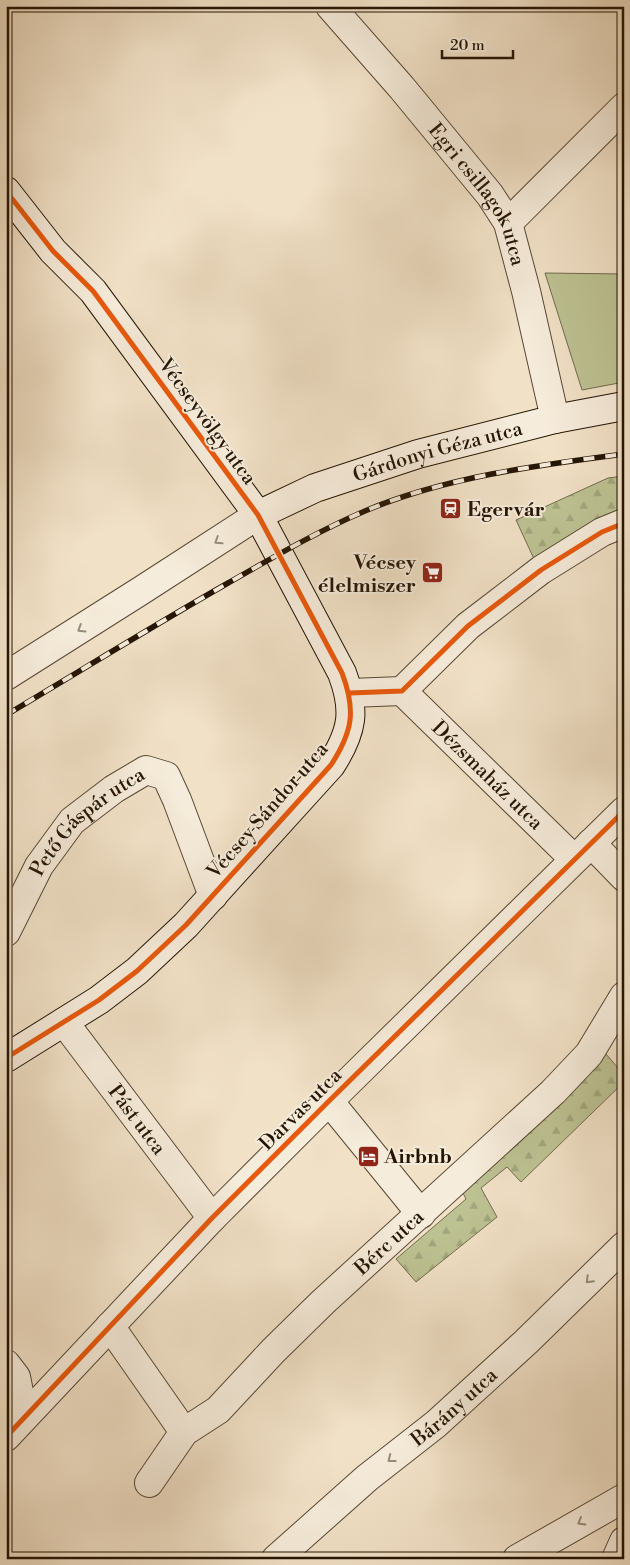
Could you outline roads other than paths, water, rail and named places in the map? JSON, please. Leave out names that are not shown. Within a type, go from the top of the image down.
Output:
[{"type":"street","name":"Egri csillagok utca","points":[[330,6],[402,88],[490,195],[508,222],[555,419]]},
{"type":"street","points":[[508,222],[624,107]]},
{"type":"street","name":"Vécseyvölgy utca","points":[[6,191],[53,251],[93,291],[258,515],[342,673],[350,693]]},
{"type":"street","name":"Gárdonyi Géza utca","points":[[258,515],[315,488],[409,457],[555,419],[624,406]]},
{"type":"street","points":[[7,669],[258,515]]},
{"type":"street","points":[[350,693],[402,691],[468,626],[541,570],[602,532],[624,523]]},
{"type":"street","name":"Dézsmaház utca","points":[[402,691],[583,851]]},
{"type":"street","name":"Vécsey Sándor utca","points":[[6,1058],[99,1000],[137,971],[186,925],[331,765],[341,749],[348,731],[351,717],[350,693]]},
{"type":"street","name":"Pető Gáspár utca","points":[[6,932],[39,866],[72,821],[114,789],[146,770],[166,776],[213,896]]},
{"type":"street","name":"Darvas utca","points":[[6,1437],[212,1218],[624,811]]},
{"type":"street","points":[[583,851],[624,877]]},
{"type":"street","name":"Bérc utca","points":[[149,1483],[184,1432],[218,1410],[273,1351],[323,1302],[553,1092],[589,1054],[624,996]]},
{"type":"street","name":"Pást utca","points":[[64,1022],[212,1218]]},
{"type":"street","points":[[329,1101],[421,1214]]},
{"type":"street","name":"Bárány utca","points":[[276,1559],[366,1478],[436,1424],[526,1342],[624,1246]]},
{"type":"street","points":[[110,1326],[184,1432]]},
{"type":"street","points":[[6,1364],[16,1377],[24,1417]]},
{"type":"street","points":[[517,1559],[624,1498]]},
{"type":"railway","points":[[6,715],[261,564],[365,511],[427,489],[460,481],[526,468],[624,454]]},
{"type":"place","name":"Egervár","points":[[451,509]]},
{"type":"place","name":"Vécsey élelmiszer","points":[[432,573]]},
{"type":"place","name":"Airbnb","points":[[368,1156]]}]
